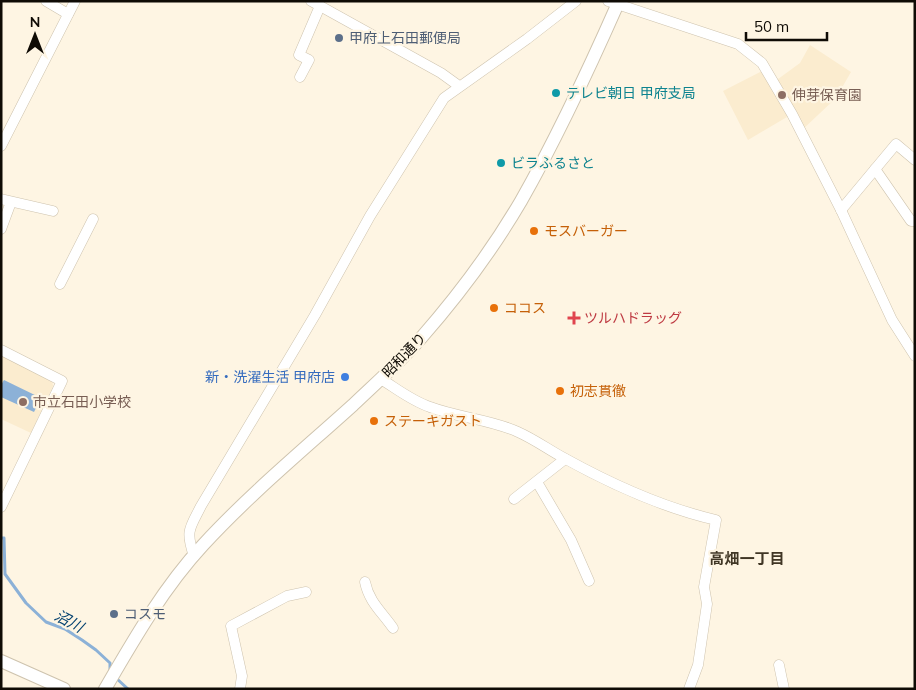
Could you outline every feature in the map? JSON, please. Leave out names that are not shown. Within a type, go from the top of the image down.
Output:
[{"type":"street","points":[[46,1],[68,14]]},
{"type":"street","points":[[1,146],[75,1]]},
{"type":"street","points":[[194,556],[188,540],[189,529],[323,302],[370,216],[444,98],[527,39],[576,1]]},
{"type":"street","points":[[615,3],[738,44],[762,63],[792,114],[841,210],[892,320],[915,356]]},
{"type":"street","name":"昭和通り","points":[[106,687],[163,597],[194,556],[233,515],[381,379],[421,338],[463,285],[500,234],[535,176],[584,78],[615,3]]},
{"type":"street","points":[[300,77],[309,60],[299,55],[316,4],[441,73],[459,86]]},
{"type":"street","points":[[841,210],[896,144],[915,160]]},
{"type":"street","points":[[875,169],[911,221],[915,221]]},
{"type":"street","points":[[1,229],[6,201],[53,211]]},
{"type":"street","points":[[60,284],[93,219]]},
{"type":"street","points":[[1,350],[62,381],[1,507]]},
{"type":"street","points":[[381,379],[412,399],[430,407],[447,413],[492,422],[520,433],[565,459],[624,487],[697,516],[716,520],[704,587],[707,604],[698,665],[689,689]]},
{"type":"street","points":[[514,499],[565,459]]},
{"type":"street","points":[[537,482],[571,540],[589,581]]},
{"type":"street","points":[[365,582],[367,592],[375,606],[393,628]]},
{"type":"street","points":[[240,689],[242,676],[231,626],[286,596],[306,592]]},
{"type":"street","points":[[1,661],[64,689]]},
{"type":"street","points":[[779,665],[784,689]]},
{"type":"shaded area","name":"伸芽保育園","points":[[810,45],[851,72],[836,98],[801,131],[792,114],[748,140],[723,91],[766,69],[774,82],[800,63]]},
{"type":"shaded area","name":"市立石田小学校","points":[[1,355],[52,381],[53,386],[31,433],[1,419]]},
{"type":"water","points":[[4,380],[41,398],[34,412],[1,397],[1,385]]},
{"type":"waterway","name":"沼川","points":[[1,538],[4,538],[5,574],[26,603],[46,622],[65,629],[96,650],[110,663],[110,672]]},
{"type":"waterway","name":"沼川","points":[[116,678],[128,689]]},
{"type":"place","name":"甲府上石田郵便局","points":[[339,38]]},
{"type":"place","name":"テレビ朝日 甲府支局","points":[[556,93]]},
{"type":"place","name":"伸芽保育園","points":[[782,95]]},
{"type":"place","name":"ビラふるさと","points":[[501,163]]},
{"type":"place","name":"モスバーガー","points":[[534,231]]},
{"type":"place","name":"ココス","points":[[494,308]]},
{"type":"place","name":"ツルハドラッグ","points":[[574,318]]},
{"type":"place","name":"新・洗濯生活 甲府店","points":[[345,377]]},
{"type":"place","name":"初志貫徹","points":[[560,391]]},
{"type":"place","name":"市立石田小学校","points":[[23,402]]},
{"type":"place","name":"ステーキガスト","points":[[374,421]]},
{"type":"place","name":"コスモ","points":[[114,614]]},
{"type":"district","name":"高畑一丁目","points":[[747,558]]}]
